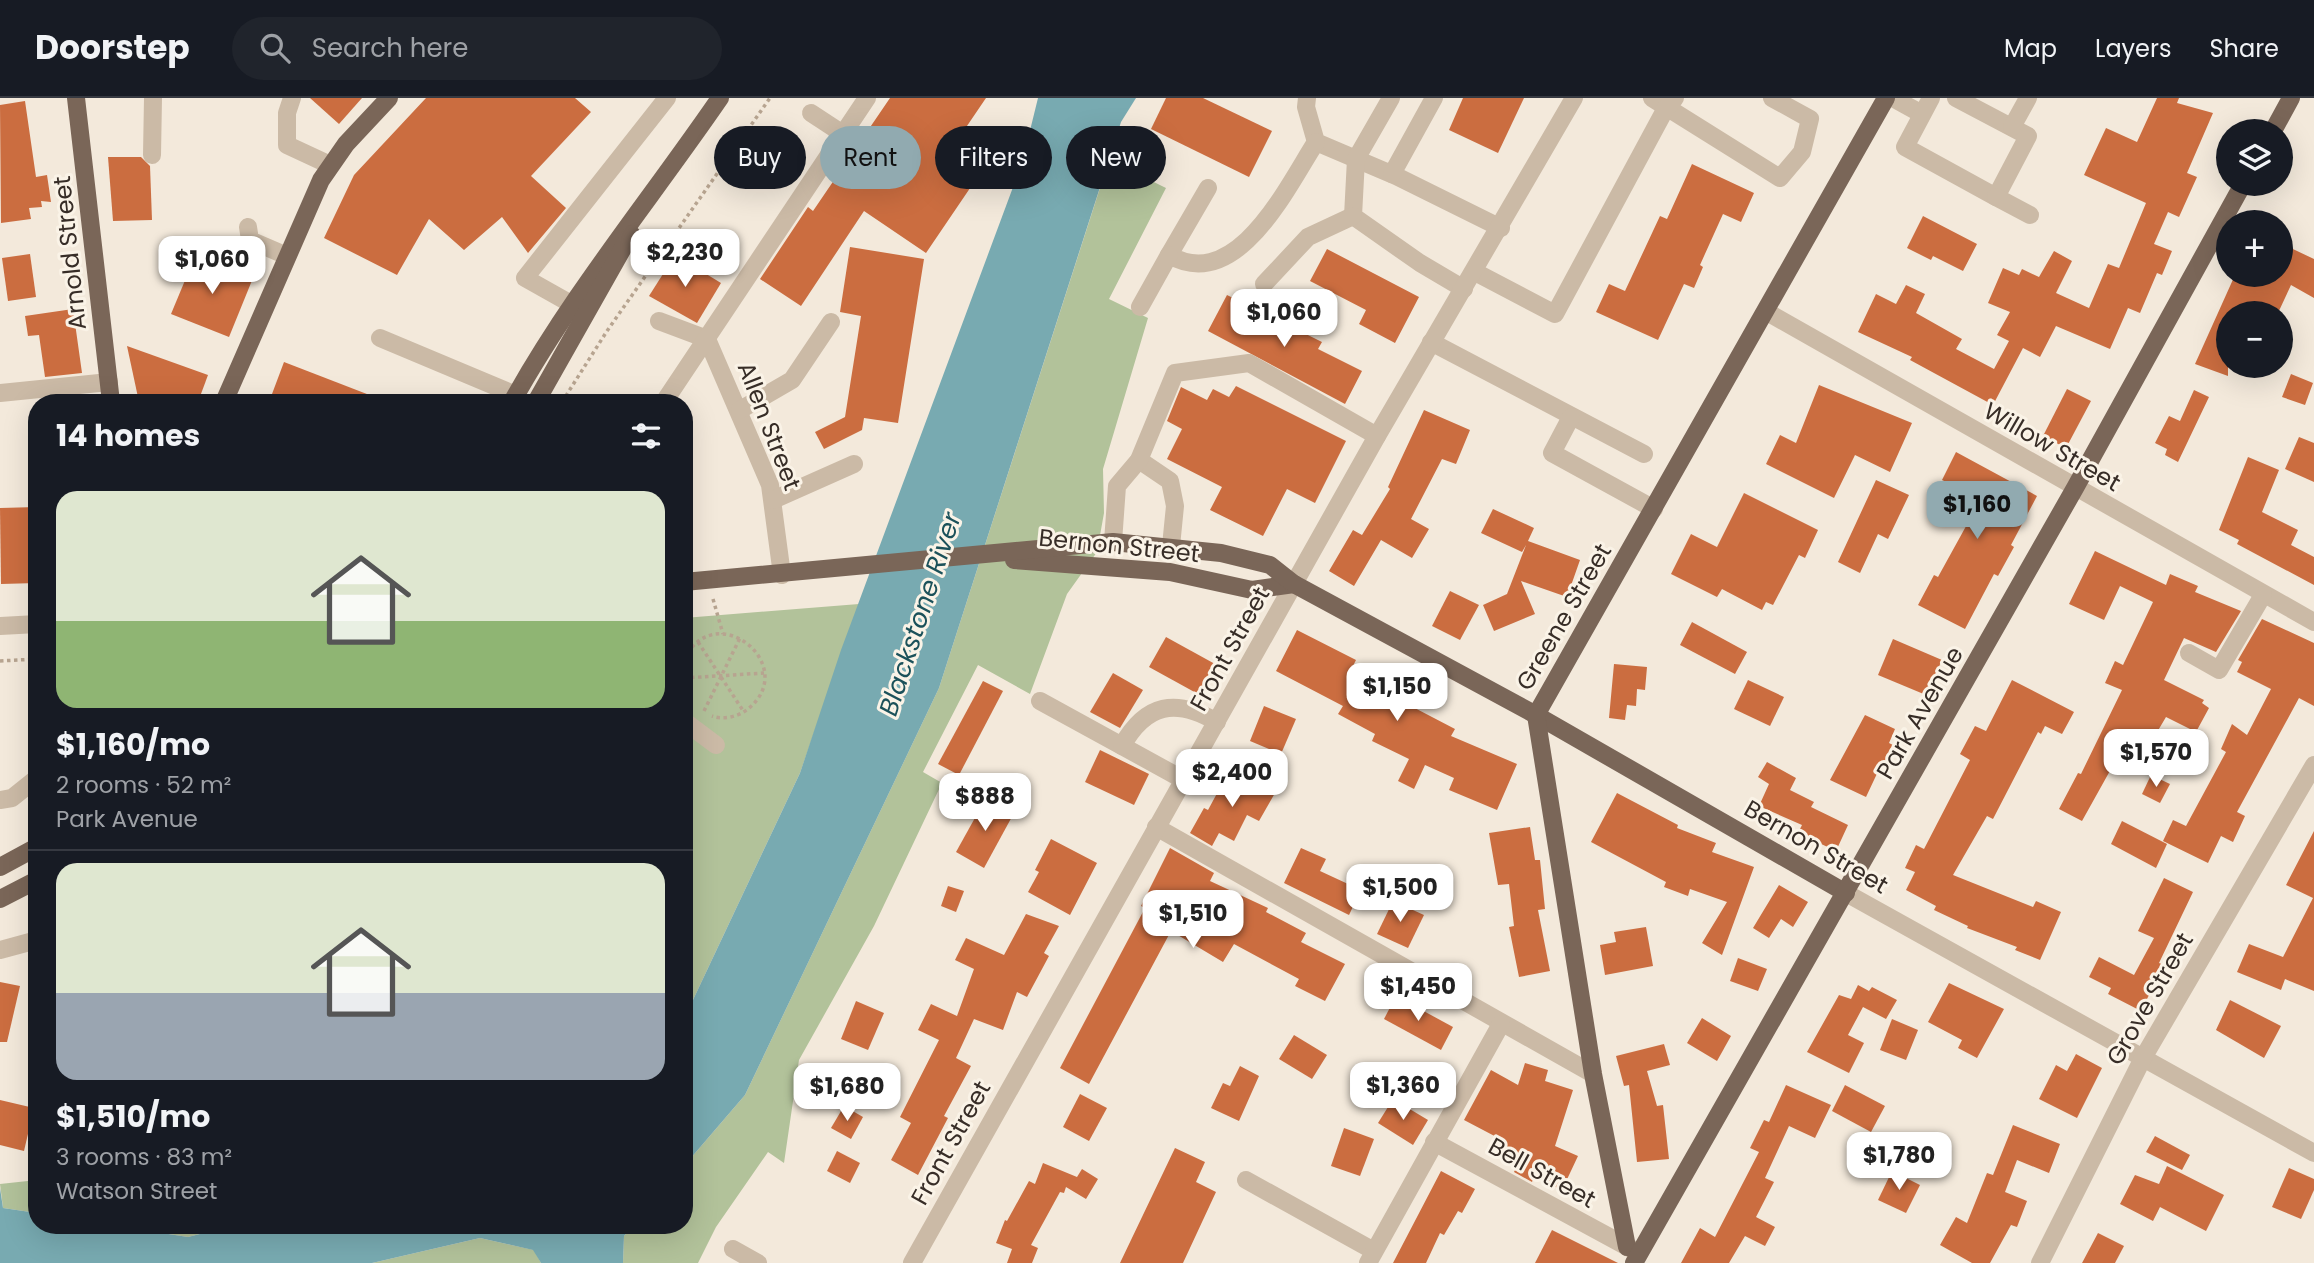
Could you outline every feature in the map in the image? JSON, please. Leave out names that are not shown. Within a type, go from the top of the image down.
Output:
[{"type":"main road","name":"Arnold Street","points":[[76,98],[110,394]]},
{"type":"main road","points":[[227,394],[330,165],[389,98]]},
{"type":"main road","points":[[517,394],[613,243],[641,211],[720,98]]},
{"type":"main road","name":"Greene Street","points":[[1633,1254],[1593,1074],[1536,715],[1886,98]]},
{"type":"main road","points":[[2280,119],[2291,98]]},
{"type":"main road","name":"Park Avenue","points":[[1633,1254],[1846,892],[2237,196]]},
{"type":"main road","points":[[541,394],[630,236],[641,211]]},
{"type":"main road","name":"Bernon Street","points":[[693,582],[844,570],[1113,542],[1171,546],[1270,565],[1294,584],[1536,715],[1846,892]]},
{"type":"main road","name":"Bernon Street","points":[[979,556],[1170,572],[1252,590],[1294,584]]},
{"type":"main road","name":"Bernon Street","points":[[693,587],[708,582]]},
{"type":"main road","points":[[0,867],[28,852]]},
{"type":"main road","points":[[0,899],[28,885]]},
{"type":"street","points":[[152,155],[153,98]]},
{"type":"street","points":[[292,98],[287,113],[287,145],[330,165]]},
{"type":"street","points":[[573,305],[525,278],[667,98]]},
{"type":"street","points":[[848,126],[867,98]]},
{"type":"street","points":[[1169,255],[1180,262],[1199,265],[1219,261],[1257,233],[1316,142],[1306,107],[1307,98]]},
{"type":"street","points":[[1353,216],[1356,159],[1391,98]]},
{"type":"street","points":[[1392,174],[1434,98]]},
{"type":"street","name":"Front Street","points":[[912,1263],[1377,436],[1501,228],[1574,98]]},
{"type":"street","points":[[1475,272],[1555,313],[1665,101],[1780,178],[1802,152],[1810,120],[1772,98]]},
{"type":"street","points":[[1893,98],[1927,106],[1905,147],[2030,215]]},
{"type":"street","points":[[1956,98],[2028,136],[1996,197]]},
{"type":"street","points":[[2011,127],[2028,98]]},
{"type":"street","points":[[811,113],[831,126]]},
{"type":"street","points":[[1316,142],[1392,174],[1501,228]]},
{"type":"street","points":[[669,394],[820,169]]},
{"type":"street","points":[[1140,307],[1208,188]]},
{"type":"street","points":[[1264,284],[1308,237],[1353,216]]},
{"type":"street","points":[[1353,216],[1420,263],[1464,289]]},
{"type":"street","points":[[248,226],[250,240],[287,256]]},
{"type":"street","name":"Willow Street","points":[[1767,312],[2314,622]]},
{"type":"street","points":[[659,321],[707,339]]},
{"type":"street","points":[[740,410],[792,380],[831,322]]},
{"type":"street","points":[[380,338],[503,394]]},
{"type":"street","name":"Allen Street","points":[[707,339],[740,410],[773,500],[782,575]]},
{"type":"street","points":[[1431,342],[1644,454]]},
{"type":"street","points":[[1113,542],[1117,486],[1139,460],[1175,373],[1249,363],[1377,436]]},
{"type":"street","points":[[0,393],[109,382]]},
{"type":"street","points":[[1571,417],[1552,453],[1654,509]]},
{"type":"street","points":[[1139,460],[1170,481],[1175,506],[1171,546]]},
{"type":"street","points":[[773,500],[854,464]]},
{"type":"street","points":[[2189,653],[2218,670],[2263,595]]},
{"type":"street","points":[[0,625],[28,624]]},
{"type":"street","points":[[1040,701],[1184,780]]},
{"type":"street","points":[[1122,746],[1141,719],[1172,706],[1193,710],[1217,722]]},
{"type":"street","points":[[693,728],[716,745]]},
{"type":"street","name":"Grove Street","points":[[2040,1263],[2143,1058],[2314,765]]},
{"type":"street","points":[[0,800],[12,798],[28,785]]},
{"type":"street","points":[[1156,827],[1593,1074]]},
{"type":"street","name":"Bernon Street","points":[[1846,892],[2314,1153]]},
{"type":"street","points":[[0,950],[28,942]]},
{"type":"street","points":[[1246,1180],[1371,1257],[1501,1024]]},
{"type":"street","name":"Bell Street","points":[[1434,1142],[1633,1254]]},
{"type":"street","points":[[733,1249],[758,1263]]},
{"type":"path","points":[[567,394],[607,331],[771,98]]},
{"type":"path","points":[[708,582],[723,634]]},
{"type":"path","points":[[693,648],[698,642],[723,634],[740,638],[757,652],[764,673],[762,690],[744,712],[716,718],[703,714],[693,703]]},
{"type":"path","points":[[703,714],[740,638]]},
{"type":"path","points":[[698,642],[744,712]]},
{"type":"path","points":[[0,661],[28,659]]},
{"type":"path","points":[[693,678],[764,673]]},
{"type":"green space","points":[[1100,189],[1165,189],[1109,299],[1148,318],[1103,469],[1104,513],[1097,552],[1067,594],[1030,694],[978,665],[923,772],[942,783],[874,926],[799,1060],[784,1163],[768,1152],[716,1227],[698,1263],[623,1263],[626,1234],[693,1234],[693,1156],[745,1095],[939,688]]},
{"type":"green space","points":[[859,604],[800,773],[693,1000],[693,617]]},
{"type":"green space","points":[[28,1181],[28,1212],[3,1208],[0,1184]]},
{"type":"green space","points":[[168,1234],[200,1234],[188,1237]]},
{"type":"green space","points":[[480,1238],[534,1250],[541,1263],[372,1263]]},
{"type":"water","name":"Blackstone River","points":[[1038,98],[1136,98],[1120,126],[1066,126],[1066,189],[1099,189],[939,688],[745,1095],[693,1156],[693,1000],[800,773],[841,650],[1012,189],[1052,189],[1052,126],[1031,126]]},
{"type":"water","points":[[0,1188],[3,1208],[28,1212],[28,1234],[168,1234],[188,1237],[200,1234],[626,1234],[623,1263],[541,1263],[533,1250],[480,1238],[372,1263],[0,1263]]},
{"type":"building","points":[[310,98],[362,98],[339,124]]},
{"type":"building","points":[[426,98],[575,98],[591,112],[531,176],[566,208],[528,253],[502,217],[464,250],[429,219],[397,275],[324,238],[354,175]]},
{"type":"building","points":[[890,98],[986,98],[967,126],[935,126],[935,189],[969,189],[926,253],[864,211],[801,306],[760,279],[808,207],[813,211],[828,189],[921,189],[921,126],[871,126]]},
{"type":"building","points":[[1166,98],[1203,98],[1272,131],[1249,177],[1166,136],[1166,126],[1152,126]]},
{"type":"building","points":[[1463,98],[1524,98],[1498,153],[1449,130]]},
{"type":"building","points":[[2157,98],[2179,98],[2177,103],[2213,113],[2187,173],[2197,177],[2179,217],[2168,212],[2154,244],[2172,251],[2162,275],[2157,273],[2140,313],[2128,308],[2110,349],[2056,326],[2040,357],[2023,348],[1993,405],[1910,360],[1912,357],[1858,332],[1876,294],[1896,304],[1906,285],[1925,294],[1916,313],[1962,339],[1956,349],[1994,369],[2009,341],[1997,335],[2010,312],[1988,303],[2003,268],[2019,275],[2022,269],[2039,277],[2054,251],[2072,261],[2056,293],[2089,308],[2108,264],[2119,268],[2146,203],[2084,175],[2106,128],[2137,142]]},
{"type":"building","points":[[25,101],[36,177],[47,175],[51,202],[41,201],[42,207],[29,208],[31,219],[1,223],[0,105]]},
{"type":"building","points":[[108,157],[141,157],[150,166],[152,220],[113,221]]},
{"type":"building","points":[[1692,164],[1754,193],[1741,222],[1723,214],[1700,265],[1703,267],[1694,288],[1684,284],[1658,340],[1596,312],[1609,284],[1625,291],[1660,216],[1667,219]]},
{"type":"building","points":[[1923,216],[1977,244],[1963,271],[1933,256],[1931,260],[1907,248]]},
{"type":"building","points":[[850,247],[924,259],[898,423],[864,418],[862,430],[824,449],[815,432],[845,417],[861,316],[840,312]]},
{"type":"building","points":[[1327,249],[1419,297],[1395,343],[1359,324],[1366,310],[1310,281]]},
{"type":"building","points":[[2293,249],[2314,259],[2314,298],[2293,286]]},
{"type":"building","points":[[30,254],[36,297],[8,301],[2,258]]},
{"type":"building","points":[[196,254],[253,278],[229,337],[171,314]]},
{"type":"building","points":[[675,255],[721,283],[697,323],[649,296]]},
{"type":"building","points":[[2230,287],[2290,287],[2284,301],[2223,301]]},
{"type":"building","points":[[1227,295],[1322,342],[1318,349],[1362,371],[1345,404],[1208,331]]},
{"type":"building","points":[[73,309],[82,373],[45,377],[39,335],[28,336],[25,316]]},
{"type":"building","points":[[2216,317],[2216,372],[2195,364]]},
{"type":"building","points":[[127,346],[208,375],[201,394],[137,394]]},
{"type":"building","points":[[284,362],[367,394],[272,394]]},
{"type":"building","points":[[2293,375],[2313,383],[2305,405],[2282,397]]},
{"type":"building","points":[[1819,385],[1912,423],[1890,472],[1855,455],[1834,498],[1766,464],[1780,435],[1796,443]]},
{"type":"building","points":[[1236,386],[1346,441],[1315,503],[1287,489],[1263,536],[1210,510],[1222,487],[1167,459],[1182,429],[1167,421],[1181,387],[1207,400],[1213,389],[1229,397]]},
{"type":"building","points":[[2067,389],[2091,401],[2066,448],[2043,436]]},
{"type":"building","points":[[2194,390],[2209,397],[2178,462],[2165,455],[2167,449],[2155,443],[2169,416],[2180,421]]},
{"type":"building","points":[[1424,410],[1470,430],[1456,464],[1442,459],[1411,519],[1429,529],[1412,558],[1381,540],[1354,586],[1329,571],[1353,530],[1362,535],[1390,489],[1388,487]]},
{"type":"building","points":[[2299,437],[2314,443],[2314,482],[2285,469]]},
{"type":"building","points":[[1956,452],[2037,496],[2011,545],[2014,547],[1998,576],[1994,574],[1965,629],[1918,605],[1934,575],[1938,577],[1981,499],[1942,480]]},
{"type":"building","points":[[2248,457],[2279,470],[2262,512],[2298,530],[2291,545],[2314,557],[2314,585],[2237,544],[2239,540],[2219,530]]},
{"type":"building","points":[[1876,480],[1909,495],[1888,539],[1878,534],[1860,573],[1838,562]]},
{"type":"building","points":[[1744,493],[1818,530],[1805,558],[1799,555],[1773,605],[1766,602],[1762,610],[1722,589],[1717,597],[1671,574],[1691,534],[1717,547]]},
{"type":"building","points":[[28,507],[28,583],[1,584],[0,508]]},
{"type":"building","points":[[1493,509],[1534,528],[1528,541],[1580,560],[1567,597],[1521,581],[1535,614],[1494,631],[1483,605],[1507,594],[1526,545],[1522,552],[1481,533]]},
{"type":"building","points":[[2095,551],[2166,585],[2170,574],[2198,586],[2195,592],[2241,611],[2216,652],[2184,638],[2164,680],[2204,700],[2202,703],[2209,708],[2196,732],[2166,717],[2134,771],[2116,760],[2082,821],[2059,809],[2078,773],[2081,774],[2122,690],[2105,683],[2115,661],[2123,665],[2153,602],[2120,586],[2104,620],[2069,604]]},
{"type":"building","points":[[1450,591],[1479,605],[1460,640],[1432,626]]},
{"type":"building","points":[[2262,619],[2314,643],[2314,706],[2299,698],[2237,812],[2245,816],[2233,842],[2221,836],[2208,863],[2163,841],[2173,820],[2186,826],[2226,752],[2221,749],[2232,724],[2247,735],[2271,689],[2237,672],[2242,662],[2238,660]]},
{"type":"building","points":[[1692,622],[1747,652],[1735,674],[1680,645]]},
{"type":"building","points":[[1297,630],[1356,660],[1352,668],[1389,689],[1386,693],[1455,729],[1451,736],[1517,764],[1497,810],[1449,790],[1454,778],[1425,765],[1414,789],[1398,781],[1409,759],[1372,741],[1375,734],[1338,714],[1343,706],[1276,671]]},
{"type":"building","points":[[1166,637],[1215,664],[1198,694],[1149,667]]},
{"type":"building","points":[[1893,639],[1942,660],[1926,695],[1878,675]]},
{"type":"building","points":[[1614,664],[1647,667],[1645,690],[1637,689],[1636,706],[1627,705],[1625,720],[1609,718]]},
{"type":"building","points":[[1113,673],[1143,690],[1120,728],[1090,712]]},
{"type":"building","points":[[1748,680],[1784,697],[1770,726],[1734,709]]},
{"type":"building","points":[[2012,680],[2074,712],[2062,734],[2045,726],[2041,734],[2038,732],[1993,819],[1987,816],[1953,875],[2033,907],[2036,901],[2061,912],[2040,960],[2015,950],[2017,947],[1967,928],[1968,926],[1934,910],[1936,906],[1906,890],[1915,872],[1905,868],[1916,845],[1924,849],[1970,760],[1960,754],[1975,726],[1986,731]]},
{"type":"building","points":[[983,681],[1003,691],[959,775],[938,764]]},
{"type":"building","points":[[1264,706],[1296,719],[1281,754],[1250,741]]},
{"type":"building","points":[[1865,715],[1895,729],[1889,743],[1895,746],[1886,765],[1882,763],[1866,797],[1830,780]]},
{"type":"building","points":[[1100,750],[1149,774],[1134,805],[1085,782]]},
{"type":"building","points":[[1767,762],[1796,778],[1790,790],[1814,802],[1811,807],[1848,825],[1836,851],[1798,833],[1802,825],[1759,806],[1769,784],[1758,777]]},
{"type":"building","points":[[1228,773],[1239,779],[1242,776],[1275,793],[1259,821],[1247,815],[1234,841],[1219,833],[1212,846],[1190,833],[1204,808],[1208,810]]},
{"type":"building","points":[[2151,775],[2170,784],[2160,803],[2142,794]]},
{"type":"building","points":[[1617,793],[1678,825],[1677,828],[1716,843],[1712,852],[1754,867],[1722,955],[1702,943],[1727,902],[1690,889],[1688,896],[1664,887],[1666,882],[1591,842]]},
{"type":"building","points":[[986,798],[1014,813],[984,868],[956,852]]},
{"type":"building","points":[[2122,821],[2167,844],[2156,868],[2111,844]]},
{"type":"building","points":[[1530,827],[1535,860],[1540,860],[1545,909],[1538,910],[1550,971],[1519,977],[1509,927],[1514,926],[1509,884],[1498,885],[1489,833]]},
{"type":"building","points":[[2314,831],[2314,991],[2285,979],[2281,990],[2237,972],[2249,944],[2283,957],[2313,898],[2286,885]]},
{"type":"building","points":[[1051,839],[1097,863],[1070,915],[1028,892],[1039,872],[1035,870]]},
{"type":"building","points":[[1170,848],[1214,873],[1210,881],[1268,908],[1266,912],[1306,933],[1301,942],[1345,964],[1325,1001],[1295,986],[1299,979],[1234,944],[1223,962],[1171,931],[1089,1084],[1060,1068],[1145,908],[1141,906]]},
{"type":"building","points":[[1301,848],[1326,859],[1320,871],[1361,890],[1349,915],[1284,883]]},
{"type":"building","points":[[2164,878],[2193,892],[2159,963],[2164,965],[2141,1011],[2108,994],[2111,988],[2089,977],[2099,957],[2134,975],[2154,938],[2138,931]]},
{"type":"building","points":[[1779,885],[1808,902],[1793,927],[1781,919],[1769,938],[1753,928]]},
{"type":"building","points":[[948,886],[964,891],[956,912],[941,906]]},
{"type":"building","points":[[1393,901],[1424,915],[1408,948],[1377,934]]},
{"type":"building","points":[[1026,914],[1059,926],[1044,953],[1049,956],[1027,997],[1017,992],[1003,1030],[974,1019],[956,1058],[971,1066],[944,1116],[948,1118],[918,1175],[891,1160],[911,1123],[900,1117],[939,1040],[918,1030],[931,1004],[957,1016],[974,969],[955,960],[966,938],[1004,955]]},
{"type":"building","points":[[1646,927],[1653,966],[1605,975],[1600,945],[1616,942],[1614,932]]},
{"type":"building","points":[[1738,958],[1767,969],[1758,991],[1730,981]]},
{"type":"building","points":[[0,982],[20,986],[7,1042],[0,1042]]},
{"type":"building","points":[[1949,983],[2004,1009],[1977,1058],[1958,1048],[1962,1040],[1928,1022]]},
{"type":"building","points":[[1858,985],[1869,991],[1872,987],[1897,1000],[1886,1019],[1863,1007],[1848,1035],[1864,1043],[1849,1073],[1807,1052],[1839,995],[1851,999]]},
{"type":"building","points":[[1396,996],[1453,1027],[1441,1050],[1384,1019]]},
{"type":"building","points":[[2230,1000],[2281,1026],[2264,1058],[2216,1030]]},
{"type":"building","points":[[856,1001],[884,1013],[868,1050],[841,1039]]},
{"type":"building","points":[[1702,1018],[1731,1036],[1717,1061],[1687,1043]]},
{"type":"building","points":[[1892,1019],[1918,1030],[1906,1060],[1880,1050]]},
{"type":"building","points":[[1294,1035],[1327,1055],[1312,1079],[1279,1059]]},
{"type":"building","points":[[1664,1044],[1670,1065],[1647,1071],[1657,1106],[1663,1105],[1669,1159],[1637,1162],[1629,1085],[1624,1086],[1616,1056]]},
{"type":"building","points":[[2076,1054],[2102,1068],[2077,1118],[2039,1099],[2056,1065],[2067,1071]]},
{"type":"building","points":[[1525,1063],[1548,1070],[1545,1081],[1573,1090],[1555,1146],[1578,1156],[1562,1190],[1534,1177],[1532,1182],[1514,1172],[1521,1157],[1501,1147],[1504,1141],[1464,1120],[1491,1070],[1518,1085]]},
{"type":"building","points":[[1240,1066],[1259,1076],[1239,1121],[1211,1108],[1223,1083],[1230,1086]]},
{"type":"building","points":[[1786,1085],[1831,1105],[1815,1138],[1789,1126],[1765,1178],[1774,1182],[1756,1217],[1775,1227],[1765,1246],[1745,1236],[1729,1263],[1681,1263],[1700,1228],[1715,1237],[1759,1152],[1750,1148],[1764,1120],[1769,1122]]},
{"type":"building","points":[[1845,1085],[1885,1106],[1871,1132],[1832,1111]]},
{"type":"building","points":[[1080,1094],[1107,1108],[1089,1141],[1063,1127]]},
{"type":"building","points":[[1393,1099],[1428,1120],[1413,1145],[1378,1123]]},
{"type":"building","points":[[0,1100],[28,1107],[28,1134],[24,1151],[0,1145]]},
{"type":"building","points":[[844,1106],[863,1117],[851,1139],[831,1128]]},
{"type":"building","points":[[2013,1125],[2060,1144],[2049,1173],[2017,1160],[2005,1192],[2027,1201],[2017,1227],[2011,1225],[1990,1263],[1972,1263],[1940,1245],[1956,1217],[1967,1223],[1987,1173],[1993,1175]]},
{"type":"building","points":[[1344,1128],[1374,1139],[1360,1176],[1331,1166]]},
{"type":"building","points":[[2155,1136],[2190,1155],[2182,1170],[2146,1152]]},
{"type":"building","points":[[1175,1148],[1205,1162],[1196,1182],[1216,1192],[1183,1263],[1120,1263]]},
{"type":"building","points":[[837,1151],[860,1163],[850,1183],[827,1171]]},
{"type":"building","points":[[1043,1163],[1077,1177],[1082,1169],[1098,1179],[1086,1199],[1066,1187],[1064,1193],[1060,1192],[1031,1245],[1038,1248],[1032,1263],[1007,1263],[1012,1249],[996,1243],[1005,1220],[1007,1221],[1029,1181],[1035,1184]]},
{"type":"building","points":[[2167,1166],[2224,1195],[2206,1231],[2160,1207],[2153,1221],[2120,1204],[2135,1175],[2159,1184]]},
{"type":"building","points":[[2289,1168],[2314,1179],[2314,1190],[2301,1219],[2272,1207]]},
{"type":"building","points":[[1441,1171],[1475,1189],[1462,1213],[1458,1211],[1444,1235],[1440,1233],[1426,1263],[1393,1263]]},
{"type":"building","points":[[1892,1171],[1920,1185],[1906,1213],[1878,1200]]},
{"type":"building","points":[[1552,1230],[1618,1263],[1535,1263]]},
{"type":"building","points":[[2098,1233],[2124,1246],[2115,1263],[2082,1263]]}]
